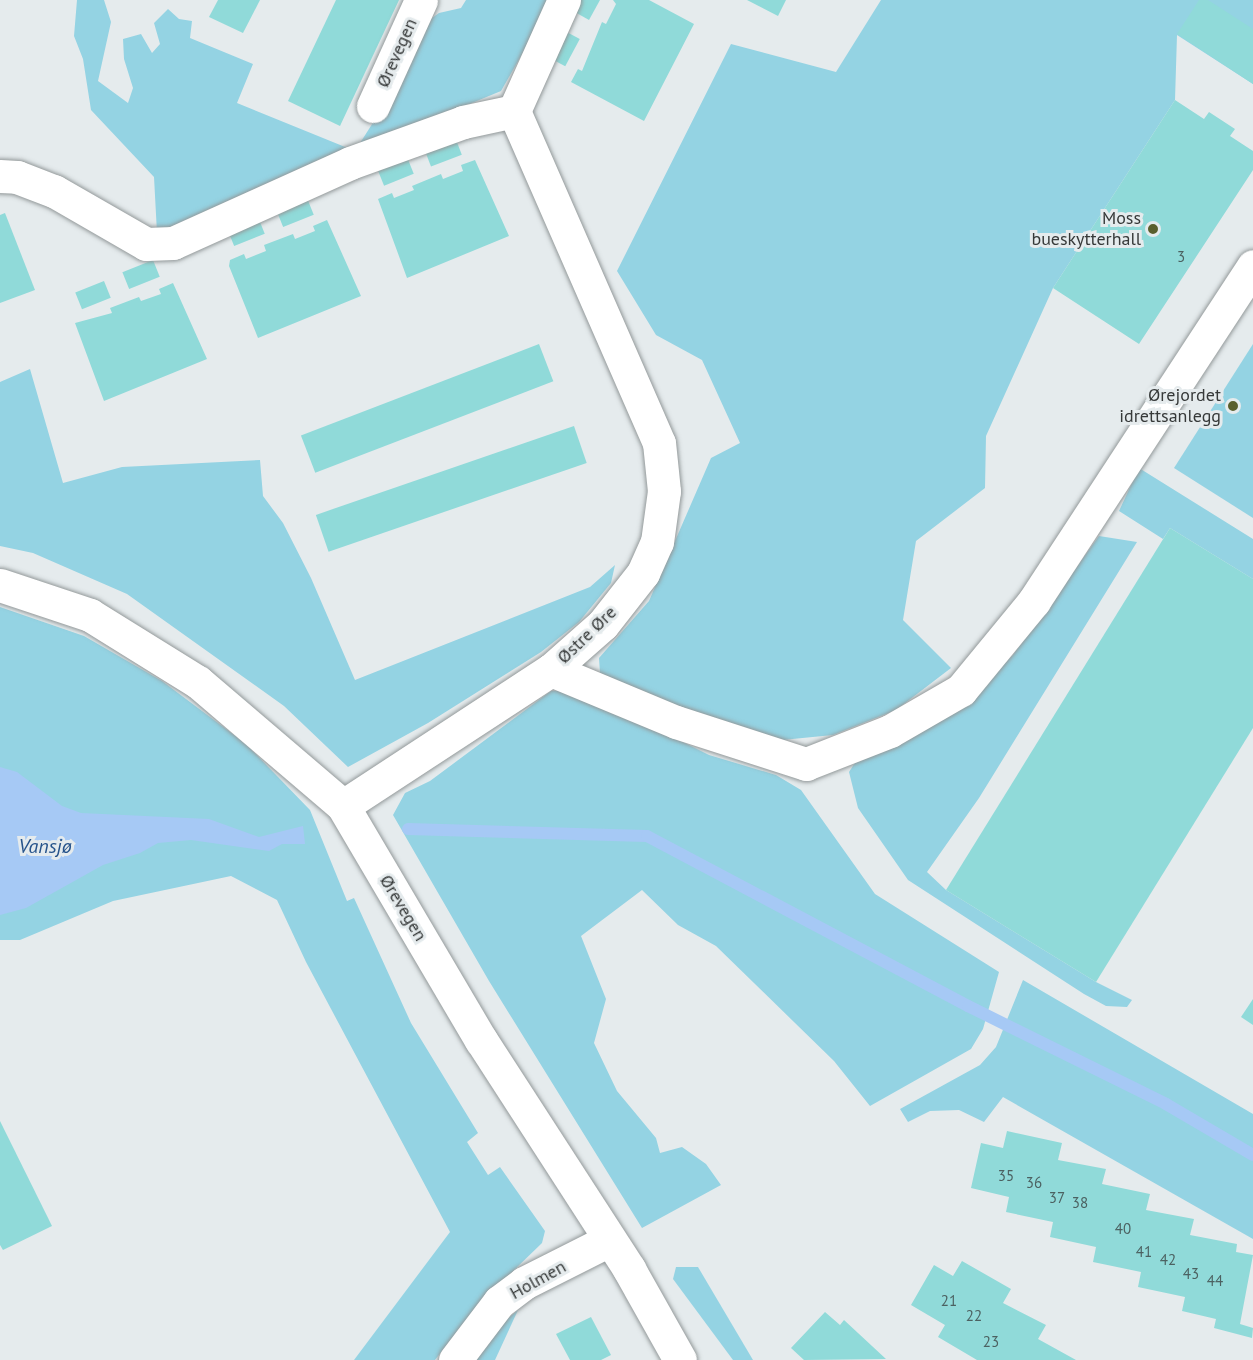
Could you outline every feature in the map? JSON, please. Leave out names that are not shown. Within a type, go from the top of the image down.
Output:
[{"type":"street","name":"Ørevegen","points":[[373,106],[421,0]]},
{"type":"street","points":[[0,176],[17,177],[54,191],[146,244],[173,243],[350,163],[463,122],[514,111],[564,0]]},
{"type":"street","name":"Østre Øre","points":[[343,806],[551,670],[603,624],[643,573],[657,542],[664,491],[659,442],[514,111]]},
{"type":"street","points":[[551,670],[676,722],[806,764],[890,731],[961,690],[1034,601],[1253,266]]},
{"type":"street","name":"Ørevegen","points":[[0,585],[90,615],[198,682],[343,806],[481,1040],[609,1240],[680,1360]]},
{"type":"street","name":"Holmen","points":[[455,1360],[499,1302],[524,1283],[609,1240]]},
{"type":"shaded area","points":[[77,0],[104,0],[111,22],[98,81],[128,103],[133,88],[124,59],[123,39],[141,34],[152,53],[160,44],[154,23],[168,9],[179,19],[192,21],[190,38],[253,64],[237,103],[355,151],[388,99],[425,23],[439,13],[461,8],[466,0],[553,0],[501,91],[157,233],[154,177],[91,110],[83,59],[74,36]]},
{"type":"shaded area","points":[[881,0],[1253,0],[1253,84],[1177,35],[1175,100],[1053,288],[986,436],[985,488],[916,541],[903,620],[951,668],[896,710],[833,735],[772,741],[710,722],[600,673],[599,658],[649,601],[711,458],[740,443],[702,360],[656,335],[617,271],[731,44],[836,72]]},
{"type":"shaded area","name":"Ørejordet idrettsanlegg","points":[[1253,344],[1253,518],[1174,468]]},
{"type":"shaded area","points":[[30,369],[63,483],[122,467],[260,460],[263,496],[283,523],[311,578],[355,680],[590,587],[615,565],[611,583],[579,622],[541,652],[428,723],[348,767],[284,706],[127,594],[33,553],[0,546],[0,382]]},
{"type":"shaded area","points":[[1139,468],[1253,539],[1253,579],[1170,528],[1163,539],[1119,511]]},
{"type":"shaded area","points":[[1099,536],[1137,542],[979,798],[927,872],[946,890],[1096,982],[1132,1000],[1127,1007],[1106,1006],[1084,994],[908,880],[858,808],[849,772],[858,758],[975,693],[1013,655]]},
{"type":"shaded area","points":[[0,607],[84,636],[162,681],[246,744],[310,810],[347,901],[354,898],[411,1023],[478,1133],[467,1142],[488,1175],[500,1167],[545,1231],[542,1243],[476,1307],[435,1360],[354,1360],[450,1232],[306,962],[277,900],[231,876],[113,901],[20,940],[0,940]]},
{"type":"shaded area","points":[[551,691],[567,691],[607,704],[709,755],[776,775],[801,790],[875,894],[999,972],[983,1029],[971,1049],[870,1106],[834,1061],[716,946],[678,925],[642,890],[581,936],[606,999],[594,1043],[617,1091],[656,1138],[660,1153],[682,1147],[706,1164],[721,1185],[642,1228],[489,981],[393,815],[405,793],[430,781]]},
{"type":"shaded area","points":[[1023,980],[1253,1114],[1253,1239],[1003,1097],[984,1122],[959,1110],[930,1111],[908,1122],[900,1109],[980,1065],[996,1047]]},
{"type":"shaded area","points":[[676,1267],[698,1267],[753,1360],[733,1360],[673,1279]]},
{"type":"shaded area","points":[[518,1310],[495,1360],[469,1360],[490,1334]]},
{"type":"water","name":"Vansjø","points":[[0,767],[17,772],[62,806],[81,813],[209,819],[259,837],[303,826],[305,844],[282,844],[269,851],[191,840],[158,843],[140,853],[103,865],[26,908],[0,915]]},
{"type":"building","points":[[218,0],[260,0],[243,33],[209,17]]},
{"type":"building","points":[[336,0],[399,0],[340,126],[288,101]]},
{"type":"building","points":[[579,0],[600,0],[589,20],[573,11]]},
{"type":"building","points":[[613,0],[649,0],[694,24],[644,121],[571,82],[578,69],[582,71],[602,22],[606,24],[616,4]]},
{"type":"building","points":[[747,0],[786,0],[778,16]]},
{"type":"building","points":[[1199,0],[1208,0],[1253,29],[1253,84],[1177,34]]},
{"type":"building","points":[[563,30],[580,39],[565,66],[548,57]]},
{"type":"building","name":"Moss bueskytterhall","points":[[1175,100],[1204,119],[1209,112],[1235,129],[1230,136],[1253,151],[1253,170],[1139,344],[1053,288]]},
{"type":"building","points":[[455,137],[462,155],[431,167],[424,149]]},
{"type":"building","points":[[407,157],[414,174],[384,186],[377,169]]},
{"type":"building","points":[[475,160],[509,236],[407,278],[378,199],[392,193],[394,198],[414,190],[412,186],[441,174],[443,179],[463,171],[461,165]]},
{"type":"building","points":[[307,198],[314,215],[283,227],[276,210]]},
{"type":"building","points":[[5,213],[35,290],[0,303],[0,215]]},
{"type":"building","points":[[258,217],[265,234],[234,246],[227,229]]},
{"type":"building","points":[[327,220],[361,296],[258,338],[229,266],[230,260],[244,254],[246,259],[266,251],[264,245],[293,234],[295,239],[315,231],[313,226]]},
{"type":"building","points":[[153,260],[160,277],[129,289],[122,272]]},
{"type":"building","points":[[104,281],[111,298],[82,309],[75,293]]},
{"type":"building","points":[[173,283],[207,359],[104,401],[75,323],[112,313],[110,308],[139,297],[141,301],[161,294],[159,289]]},
{"type":"building","points":[[539,344],[553,381],[315,473],[301,435]]},
{"type":"building","points":[[574,426],[587,463],[329,552],[316,515]]},
{"type":"building","points":[[1170,528],[1253,579],[1253,728],[1096,982],[946,890]]},
{"type":"building","points":[[1253,999],[1253,1025],[1241,1017]]},
{"type":"building","points":[[0,1121],[52,1226],[3,1250],[0,1245]]},
{"type":"building","points":[[1007,1131],[1062,1143],[1058,1160],[1106,1169],[1102,1184],[1150,1194],[1146,1210],[1194,1219],[1190,1235],[1237,1244],[1236,1252],[1253,1255],[1240,1324],[1253,1328],[1252,1338],[1214,1328],[1216,1319],[1182,1311],[1185,1297],[1138,1287],[1141,1272],[1093,1262],[1096,1247],[1050,1237],[1053,1222],[1006,1212],[1009,1197],[971,1188],[981,1143],[1003,1148]]},
{"type":"building","points":[[962,1261],[1011,1289],[1003,1303],[1046,1325],[1038,1339],[1076,1360],[977,1360],[938,1337],[945,1325],[911,1305],[934,1265],[953,1276]]},
{"type":"building","points":[[825,1312],[840,1325],[844,1320],[886,1359],[804,1360],[791,1348]]},
{"type":"building","points":[[591,1317],[611,1355],[601,1360],[570,1360],[556,1334]]},
{"type":"waterway","points":[[408,829],[647,836],[968,1006],[1166,1104],[1253,1155]]},
{"type":"place","name":"Moss bueskytterhall","points":[[1153,229]]},
{"type":"place","name":"Ørejordet idrettsanlegg","points":[[1233,406]]}]
